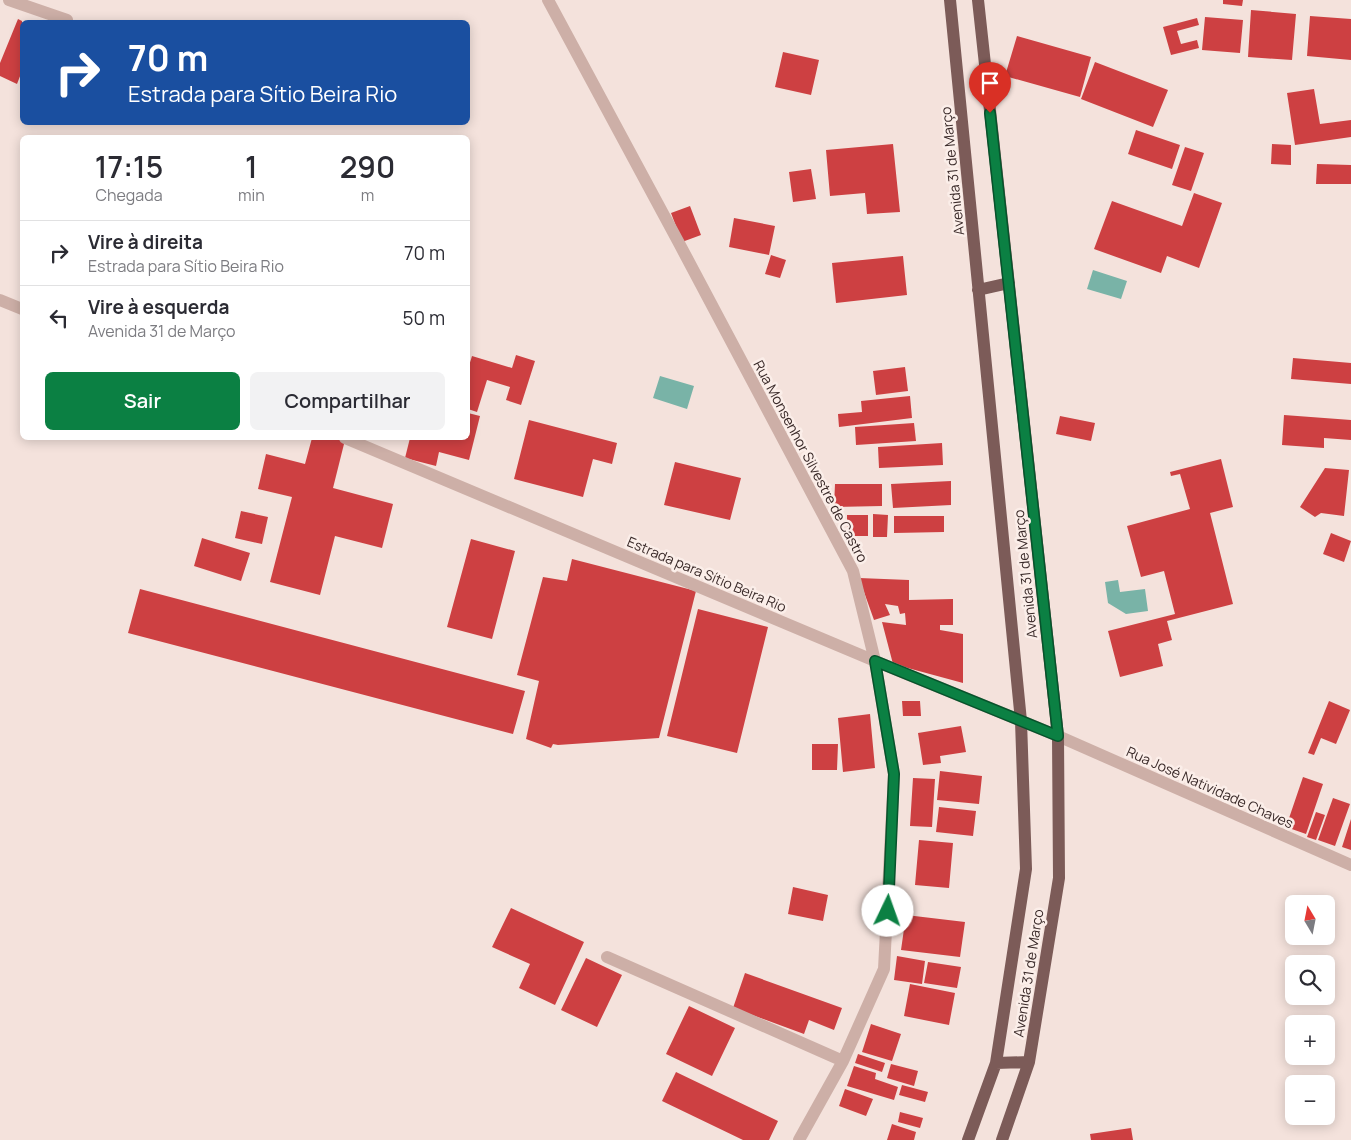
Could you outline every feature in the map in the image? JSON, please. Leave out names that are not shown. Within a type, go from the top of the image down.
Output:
[{"type":"main road","name":"Avenida 31 de Março","points":[[950,0],[1022,721],[1026,869],[996,1062],[968,1140]]},
{"type":"main road","name":"Avenida 31 de Março","points":[[978,0],[1058,736],[1059,878],[1029,1062],[1002,1140]]},
{"type":"main road","points":[[978,290],[1008,283]]},
{"type":"main road","points":[[996,1062],[1029,1062]]},
{"type":"street","points":[[9,0],[67,20]]},
{"type":"street","name":"Rua Monsenhor Silvestre de Castro","points":[[548,0],[853,571],[875,661],[894,774],[884,969],[843,1061],[799,1140]]},
{"type":"street","points":[[0,300],[20,308]]},
{"type":"street","name":"Estrada para Sítio Beira Rio","points":[[350,440],[1058,736]]},
{"type":"street","name":"Rua José Natividade Chaves","points":[[1058,736],[1351,865]]},
{"type":"street","points":[[607,957],[843,1061]]},
{"type":"water","points":[[1093,270],[1127,281],[1121,299],[1087,289]]},
{"type":"water","points":[[660,376],[694,386],[687,409],[653,398]]},
{"type":"water","points":[[1118,580],[1120,592],[1145,589],[1148,611],[1126,614],[1108,603],[1105,582]]},
{"type":"building","points":[[1223,0],[1243,0],[1242,6],[1223,4]]},
{"type":"building","points":[[1251,10],[1296,14],[1292,60],[1248,57]]},
{"type":"building","points":[[1310,16],[1351,19],[1351,60],[1307,56]]},
{"type":"building","points":[[1205,17],[1243,20],[1240,53],[1202,50]]},
{"type":"building","points":[[1197,18],[1199,25],[1177,31],[1181,44],[1197,40],[1199,48],[1171,55],[1163,27]]},
{"type":"building","points":[[18,19],[20,20],[20,76],[17,84],[0,76],[0,63]]},
{"type":"building","points":[[1017,36],[1091,57],[1080,97],[1005,76]]},
{"type":"building","points":[[783,52],[819,60],[811,95],[775,87]]},
{"type":"building","points":[[1095,62],[1168,90],[1153,127],[1081,99]]},
{"type":"building","points":[[1314,89],[1320,124],[1351,120],[1351,137],[1295,145],[1287,93]]},
{"type":"building","points":[[1136,130],[1180,145],[1172,169],[1128,154]]},
{"type":"building","points":[[893,144],[900,212],[867,214],[865,193],[830,196],[826,150]]},
{"type":"building","points":[[1272,144],[1291,145],[1291,165],[1271,164]]},
{"type":"building","points":[[1185,147],[1204,153],[1191,191],[1172,185]]},
{"type":"building","points":[[1317,164],[1351,165],[1351,184],[1316,184]]},
{"type":"building","points":[[811,169],[816,199],[793,202],[789,172]]},
{"type":"building","points":[[1194,193],[1222,203],[1199,268],[1167,256],[1161,273],[1094,249],[1112,201],[1182,226]]},
{"type":"building","points":[[690,206],[701,235],[682,242],[671,213]]},
{"type":"building","points":[[734,218],[775,226],[769,255],[729,247]]},
{"type":"building","points":[[771,255],[786,260],[780,278],[765,274]]},
{"type":"building","points":[[903,256],[907,295],[836,303],[832,263]]},
{"type":"building","points":[[516,355],[535,361],[521,405],[506,400],[510,387],[487,380],[477,412],[470,410],[470,362],[472,356],[512,368]]},
{"type":"building","points":[[1293,358],[1351,363],[1351,384],[1291,379]]},
{"type":"building","points":[[905,367],[908,391],[876,395],[873,371]]},
{"type":"building","points":[[910,396],[912,418],[839,427],[838,414],[862,412],[861,401]]},
{"type":"building","points":[[470,414],[480,416],[469,460],[439,452],[436,466],[405,458],[410,440],[470,440]]},
{"type":"building","points":[[1284,415],[1351,420],[1351,440],[1324,438],[1324,448],[1282,445]]},
{"type":"building","points":[[1060,416],[1095,423],[1091,441],[1056,434]]},
{"type":"building","points":[[529,420],[617,443],[612,464],[593,459],[583,497],[514,479]]},
{"type":"building","points":[[914,423],[916,441],[856,445],[855,427]]},
{"type":"building","points":[[311,440],[345,440],[333,488],[393,504],[382,548],[335,536],[320,595],[270,582],[292,497],[258,489],[266,454],[305,464]]},
{"type":"building","points":[[942,443],[943,465],[879,468],[878,447]]},
{"type":"building","points":[[1221,459],[1233,507],[1210,513],[1233,604],[1167,621],[1172,640],[1158,644],[1163,666],[1120,677],[1108,631],[1175,614],[1164,571],[1141,577],[1127,526],[1190,509],[1180,474],[1171,476],[1170,472]]},
{"type":"building","points":[[675,462],[741,478],[730,520],[664,505]]},
{"type":"building","points":[[1325,468],[1349,470],[1344,516],[1321,513],[1315,517],[1300,507]]},
{"type":"building","points":[[951,481],[951,505],[893,508],[891,484]]},
{"type":"building","points":[[835,484],[882,484],[882,506],[834,507]]},
{"type":"building","points":[[241,511],[268,517],[262,544],[235,538]]},
{"type":"building","points":[[873,514],[888,515],[887,537],[873,537]]},
{"type":"building","points":[[847,515],[868,515],[868,536],[847,536]]},
{"type":"building","points":[[894,516],[944,516],[944,532],[894,533]]},
{"type":"building","points":[[1331,533],[1351,541],[1344,562],[1323,554]]},
{"type":"building","points":[[202,538],[250,553],[241,581],[194,566]]},
{"type":"building","points":[[471,539],[515,551],[492,639],[447,627]]},
{"type":"building","points":[[572,559],[696,591],[659,738],[553,744],[551,748],[526,739],[539,681],[517,675],[543,577],[567,581]]},
{"type":"building","points":[[859,578],[909,580],[909,600],[953,599],[953,625],[940,625],[940,630],[963,634],[963,683],[893,664],[882,622],[906,625],[905,613],[900,614],[898,606],[885,604],[890,615],[874,620]]},
{"type":"building","points":[[140,589],[525,691],[513,734],[128,633]]},
{"type":"building","points":[[698,609],[768,627],[737,753],[667,736]]},
{"type":"building","points":[[902,701],[920,701],[921,716],[903,716]]},
{"type":"building","points":[[1329,701],[1350,710],[1336,744],[1321,738],[1314,755],[1308,753]]},
{"type":"building","points":[[870,714],[875,768],[843,772],[838,718]]},
{"type":"building","points":[[961,726],[966,752],[940,756],[941,763],[923,765],[918,733]]},
{"type":"building","points":[[812,744],[838,744],[837,770],[812,770]]},
{"type":"building","points":[[940,771],[982,776],[979,804],[937,800]]},
{"type":"building","points":[[1303,777],[1323,784],[1306,834],[1286,827]]},
{"type":"building","points":[[913,778],[935,779],[932,827],[910,826]]},
{"type":"building","points":[[1333,798],[1350,804],[1335,846],[1318,840]]},
{"type":"building","points":[[939,807],[976,811],[973,836],[936,832]]},
{"type":"building","points":[[1316,812],[1325,815],[1316,840],[1307,837]]},
{"type":"building","points":[[1351,819],[1351,850],[1342,847]]},
{"type":"building","points":[[919,840],[953,843],[949,888],[915,885]]},
{"type":"building","points":[[793,887],[828,895],[823,921],[788,914]]},
{"type":"building","points":[[511,908],[584,942],[555,1005],[519,988],[530,964],[492,947]]},
{"type":"building","points":[[906,915],[965,922],[960,957],[901,950]]},
{"type":"building","points":[[897,956],[925,961],[922,984],[894,980]]},
{"type":"building","points":[[586,958],[622,975],[597,1027],[561,1010]]},
{"type":"building","points":[[928,962],[961,967],[957,988],[924,983]]},
{"type":"building","points":[[745,973],[842,1008],[834,1030],[809,1020],[804,1034],[733,1008]]},
{"type":"building","points":[[910,984],[955,993],[949,1025],[904,1016]]},
{"type":"building","points":[[689,1006],[735,1028],[712,1076],[666,1054]]},
{"type":"building","points":[[871,1024],[901,1034],[892,1061],[862,1052]]},
{"type":"building","points":[[858,1054],[885,1063],[882,1072],[855,1063]]},
{"type":"building","points":[[891,1064],[918,1071],[914,1086],[887,1078]]},
{"type":"building","points":[[854,1066],[876,1073],[875,1079],[898,1087],[894,1100],[847,1086]]},
{"type":"building","points":[[676,1072],[778,1121],[769,1140],[743,1140],[662,1101]]},
{"type":"building","points":[[902,1085],[928,1092],[925,1102],[899,1095]]},
{"type":"building","points":[[845,1089],[873,1099],[866,1116],[839,1106]]},
{"type":"building","points":[[900,1112],[923,1118],[920,1128],[898,1122]]},
{"type":"building","points":[[892,1124],[916,1132],[914,1140],[887,1140]]},
{"type":"building","points":[[1131,1128],[1133,1140],[1091,1140],[1090,1134]]},
{"type":"route","points":[[888,911],[894,774],[875,661],[1058,736],[990,113]]}]
